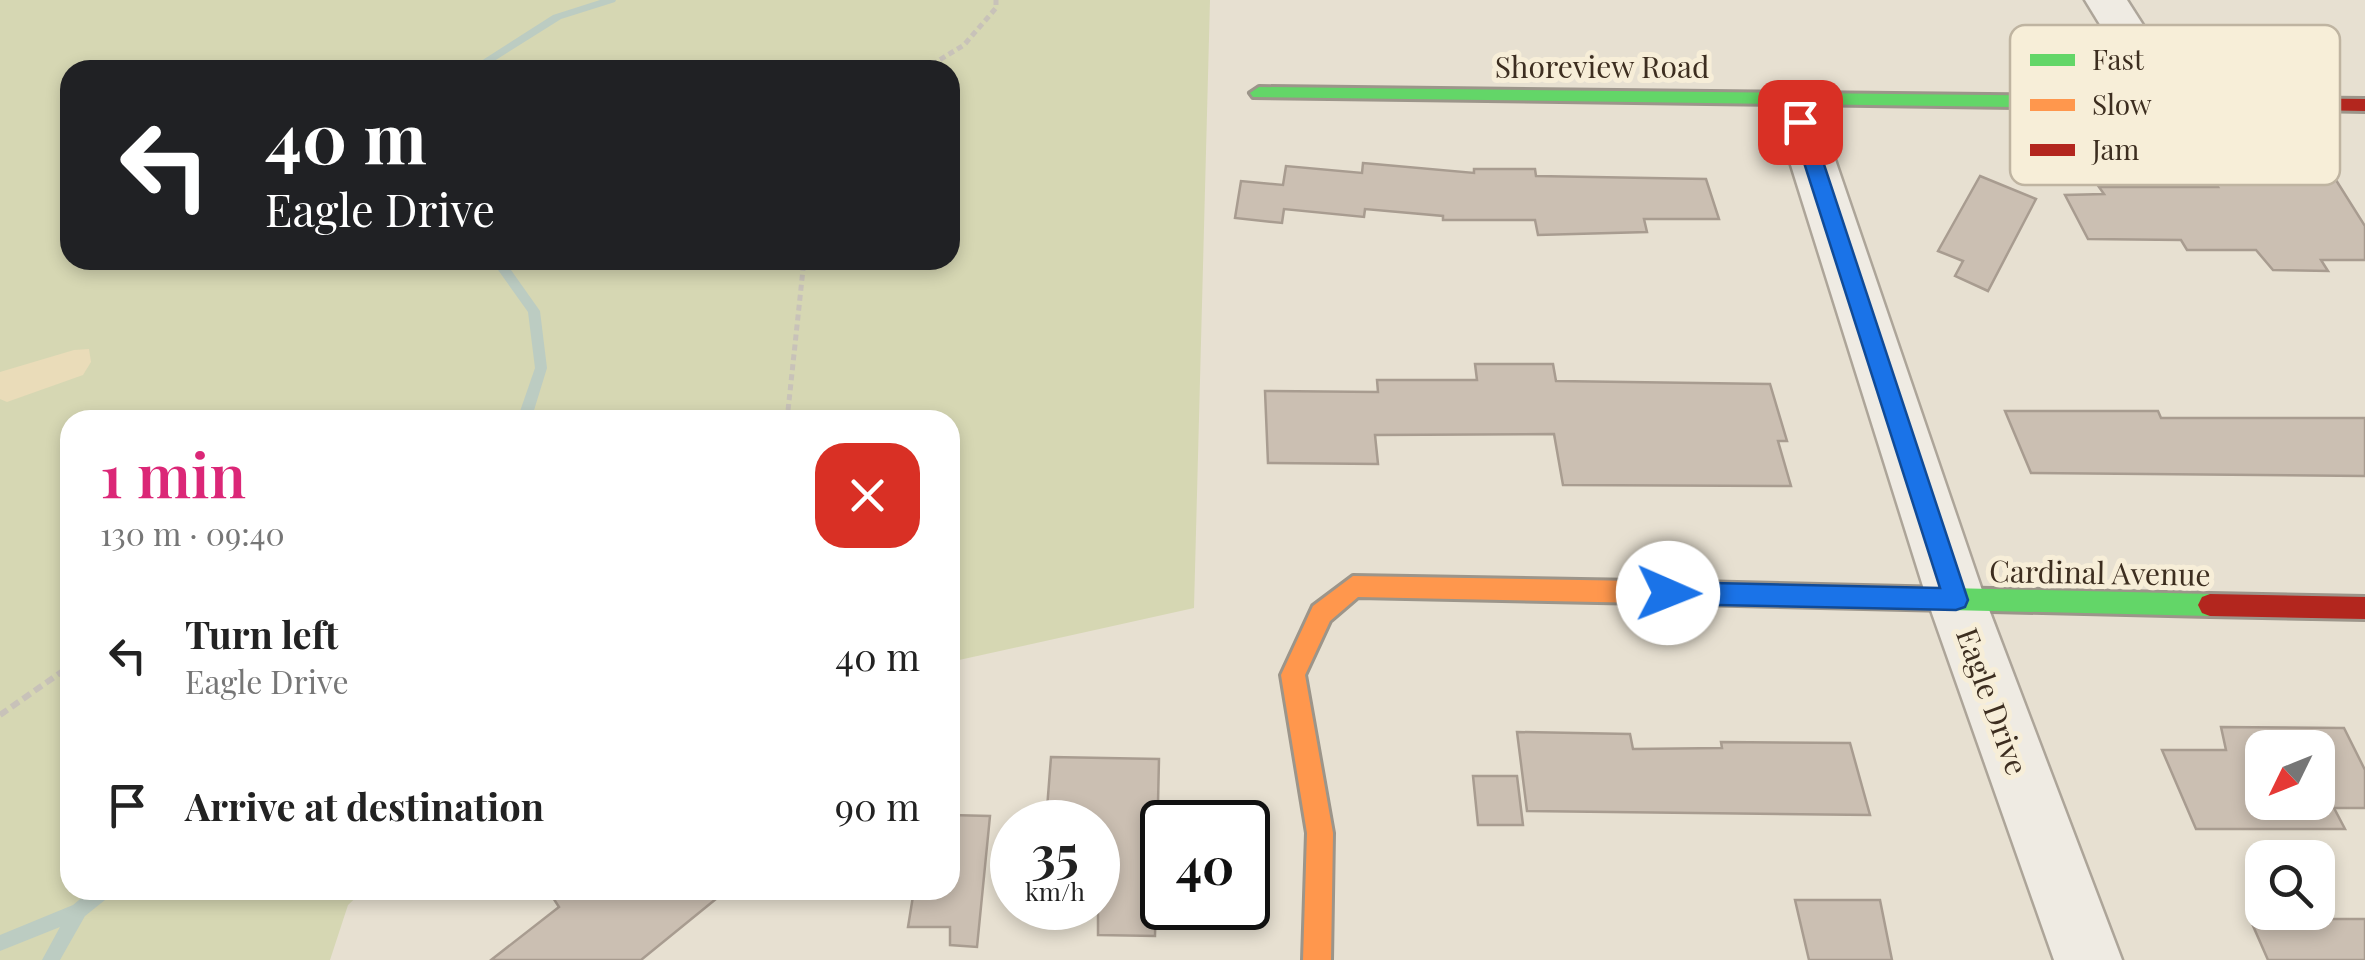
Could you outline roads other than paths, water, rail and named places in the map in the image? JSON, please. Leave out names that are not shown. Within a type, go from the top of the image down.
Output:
[{"type":"street","points":[[2106,0],[2122,25]]},
{"type":"street","name":"Shoreview Road","points":[[1258,93],[2010,99]]},
{"type":"street","name":"Eagle Drive","points":[[1792,98],[1956,600],[2088,960]]},
{"type":"street","name":"Shoreview Road","points":[[2340,104],[2365,105]]},
{"type":"street","name":"Cardinal Avenue","points":[[1317,960],[1320,833],[1293,674],[1322,614],[1354,586],[2365,608]]},
{"type":"waterway","points":[[488,60],[557,17],[611,0]]},
{"type":"waterway","points":[[504,270],[534,311],[541,368],[527,410]]},
{"type":"waterway","points":[[51,960],[79,910],[92,900]]},
{"type":"waterway","points":[[0,943],[78,911]]}]
